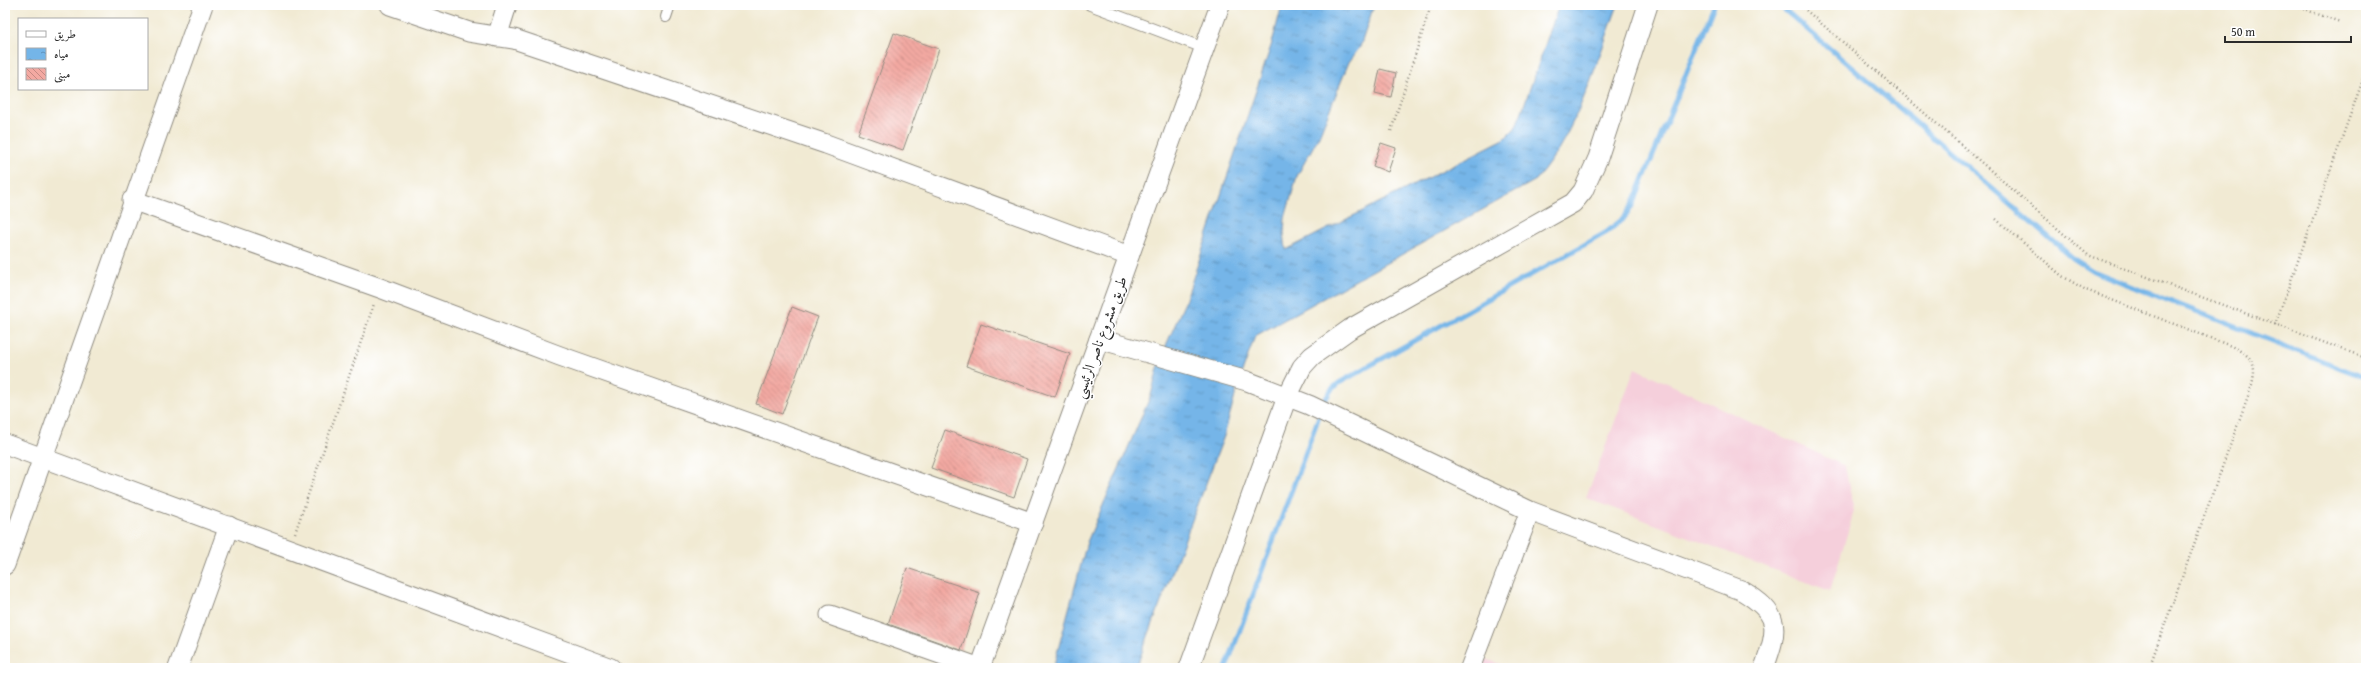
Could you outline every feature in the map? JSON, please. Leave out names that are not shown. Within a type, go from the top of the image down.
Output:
[{"type":"street","points":[[5,565],[132,200],[202,5]]},
{"type":"street","points":[[390,5],[469,32],[514,39],[826,144],[1129,256]]},
{"type":"street","points":[[497,36],[507,5]]},
{"type":"street","name":"طريق مشروع ناصر الرئيسي","points":[[980,668],[1220,5]]},
{"type":"street","points":[[1189,668],[1287,396],[1302,367],[1312,356],[1350,329],[1573,202],[1583,191],[1598,158],[1648,5]]},
{"type":"street","points":[[132,200],[380,288],[560,356],[1033,523]]},
{"type":"street","points":[[1099,339],[1247,381],[1287,396],[1331,415],[1530,511],[1741,590],[1759,601],[1768,610],[1774,626],[1772,644],[1764,668]]},
{"type":"street","points":[[5,444],[290,548],[611,668]]},
{"type":"street","points":[[1470,668],[1530,511]]},
{"type":"street","points":[[178,668],[229,526]]},
{"type":"street","points":[[830,615],[980,668]]},
{"type":"lane","points":[[666,17],[670,5]]},
{"type":"lane","points":[[1090,5],[1204,48]]},
{"type":"path","points":[[1391,131],[1431,5]]},
{"type":"path","points":[[1800,5],[2088,255],[2366,358]]},
{"type":"path","points":[[2292,5],[2340,22]]},
{"type":"path","points":[[2275,325],[2366,71]]},
{"type":"path","points":[[1996,219],[2070,281],[2086,290],[2231,346],[2247,354],[2253,361],[2254,378],[2251,388],[2149,668]]},
{"type":"path","points":[[290,548],[380,288]]},
{"type":"shaded area","points":[[1635,368],[1845,466],[1854,511],[1830,591],[1586,498]]},
{"type":"shaded area","points":[[1486,659],[1510,668],[1483,668]]},
{"type":"water","points":[[1282,5],[1374,5],[1360,47],[1349,62],[1319,136],[1297,176],[1285,218],[1284,233],[1286,250],[1504,139],[1515,128],[1521,114],[1559,5],[1618,5],[1584,97],[1574,119],[1563,141],[1536,180],[1255,336],[1239,381],[1224,436],[1136,668],[1053,668],[1087,542],[1151,395],[1161,357],[1185,302],[1272,43]]},
{"type":"building","points":[[894,33],[939,49],[903,150],[858,134]]},
{"type":"building","points":[[1380,69],[1396,73],[1391,97],[1375,93]]},
{"type":"building","points":[[1381,143],[1396,148],[1388,172],[1373,166]]},
{"type":"building","points":[[792,307],[818,317],[782,414],[756,404]]},
{"type":"building","points":[[981,324],[1070,354],[1055,397],[966,366]]},
{"type":"building","points":[[945,430],[1027,459],[1014,497],[931,468]]},
{"type":"building","points":[[907,568],[980,593],[961,650],[888,624]]},
{"type":"waterway","points":[[1226,668],[1325,400],[1331,390],[1339,383],[1607,232],[1624,218],[1633,205],[1714,5]]},
{"type":"waterway","points":[[1779,5],[2074,259],[2093,271],[2366,378]]}]
